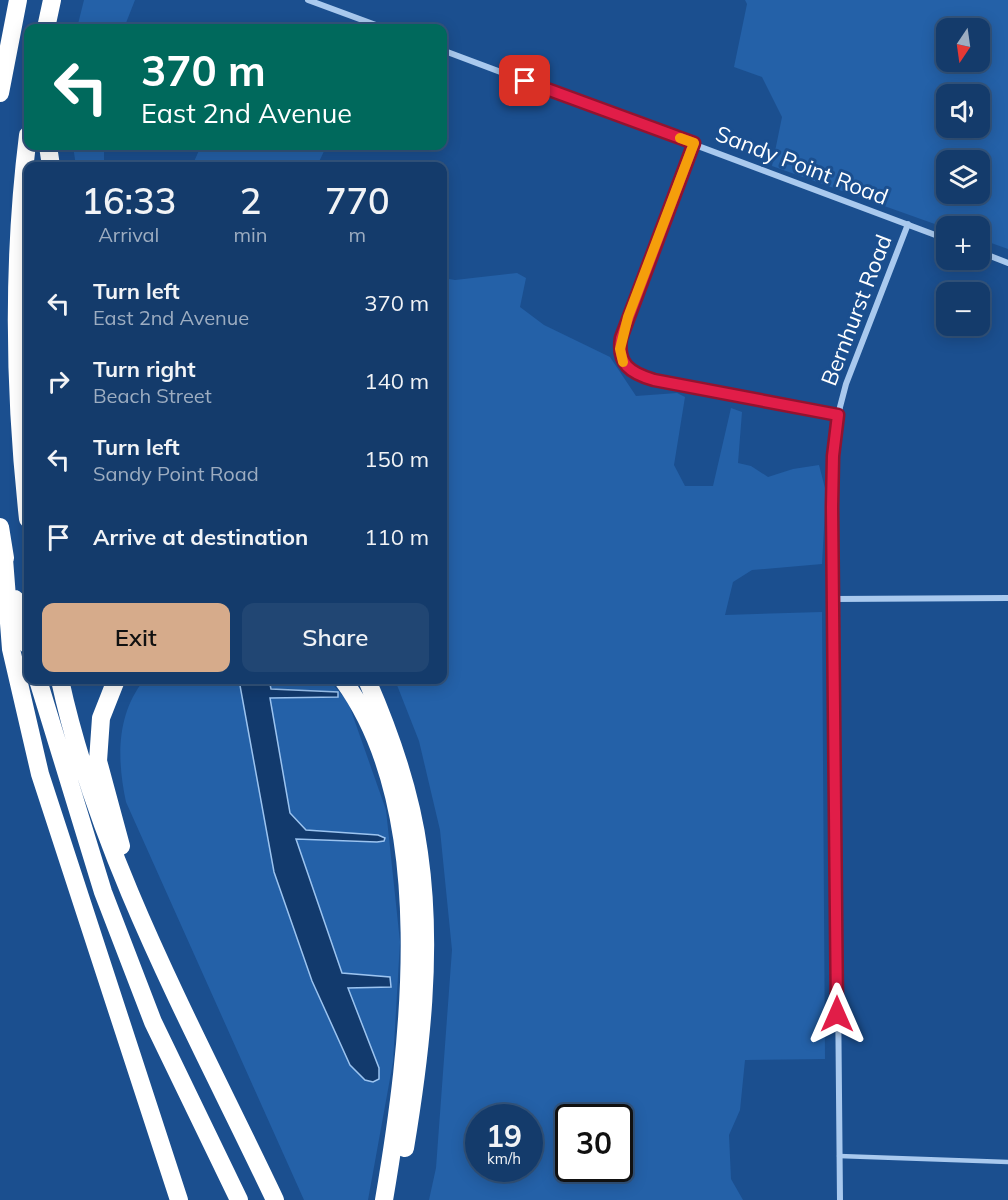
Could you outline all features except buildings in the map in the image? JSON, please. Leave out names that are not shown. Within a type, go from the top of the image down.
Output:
[{"type":"highway","points":[[0,93],[18,0]]},
{"type":"highway","points":[[47,24],[52,0]]},
{"type":"highway","points":[[56,24],[59,0]]},
{"type":"highway","points":[[24,179],[18,244],[16,343],[24,476]]},
{"type":"highway","points":[[0,527],[11,650],[40,774],[179,1200]]},
{"type":"highway","points":[[3,546],[24,629]]},
{"type":"highway","points":[[39,684],[103,892],[153,1022],[239,1200]]},
{"type":"highway","points":[[61,684],[68,719],[94,806],[140,914],[275,1200]]},
{"type":"highway","points":[[114,684],[101,718],[98,761],[140,914]]},
{"type":"highway","points":[[346,684],[357,698],[380,750],[396,809],[406,872],[411,936],[409,1002],[395,1135],[384,1200]]},
{"type":"highway","points":[[369,684],[389,730],[407,791],[419,853],[424,917],[419,1044],[412,1107],[396,1200]]},
{"type":"street","points":[[308,0],[373,24]]},
{"type":"street","name":"Sandy Point Road","points":[[447,52],[936,235]]},
{"type":"street","points":[[694,143],[628,317],[621,338],[621,359],[632,373],[654,380],[838,415]]},
{"type":"street","name":"Bernhurst Road","points":[[840,1200],[833,467],[838,415],[846,384],[908,224]]},
{"type":"street","points":[[990,256],[1008,262]]},
{"type":"street","points":[[834,599],[1008,598]]},
{"type":"lane","points":[[838,1156],[1008,1162]]},
{"type":"shaded area","points":[[84,0],[135,0],[126,24],[78,24]]},
{"type":"shaded area","points":[[745,0],[1008,0],[1008,249],[990,243],[990,216],[936,216],[936,224],[772,166],[782,117],[762,77],[734,67],[747,4]]},
{"type":"shaded area","points":[[74,150],[104,150],[104,162],[75,162]]},
{"type":"shaded area","points":[[199,150],[325,150],[319,162],[194,162]]},
{"type":"shaded area","points":[[517,273],[526,278],[520,307],[544,325],[610,357],[636,396],[677,393],[685,397],[674,465],[685,486],[713,486],[731,408],[742,412],[738,463],[751,466],[768,477],[793,469],[819,465],[826,492],[822,564],[752,570],[733,582],[725,615],[822,612],[825,1059],[745,1060],[740,1110],[729,1135],[731,1179],[743,1200],[429,1200],[436,1168],[452,950],[440,830],[419,741],[397,684],[447,684],[447,279],[455,280]]},
{"type":"shaded area","points":[[141,684],[240,684],[274,872],[312,981],[350,1065],[365,1080],[379,1068],[348,988],[390,987],[390,977],[342,973],[296,839],[377,842],[385,838],[378,835],[306,830],[290,814],[270,697],[338,697],[338,692],[271,689],[270,684],[332,684],[348,702],[386,810],[400,942],[393,1062],[368,1200],[304,1200],[126,802],[121,770],[121,738],[128,708]]},
{"type":"shaded area","points":[[240,684],[270,684],[271,689],[338,692],[338,697],[270,698],[290,813],[306,830],[378,835],[385,838],[384,841],[377,842],[296,839],[342,973],[390,977],[391,987],[348,988],[379,1068],[379,1079],[373,1082],[365,1080],[350,1065],[312,981],[274,872]]},
{"type":"slow traffic","points":[[623,362],[620,349],[621,338],[694,143],[680,138]]},
{"type":"route","points":[[525,81],[694,143],[621,338],[621,359],[625,366],[632,373],[654,380],[838,415],[833,456],[832,507],[837,1014]]}]
